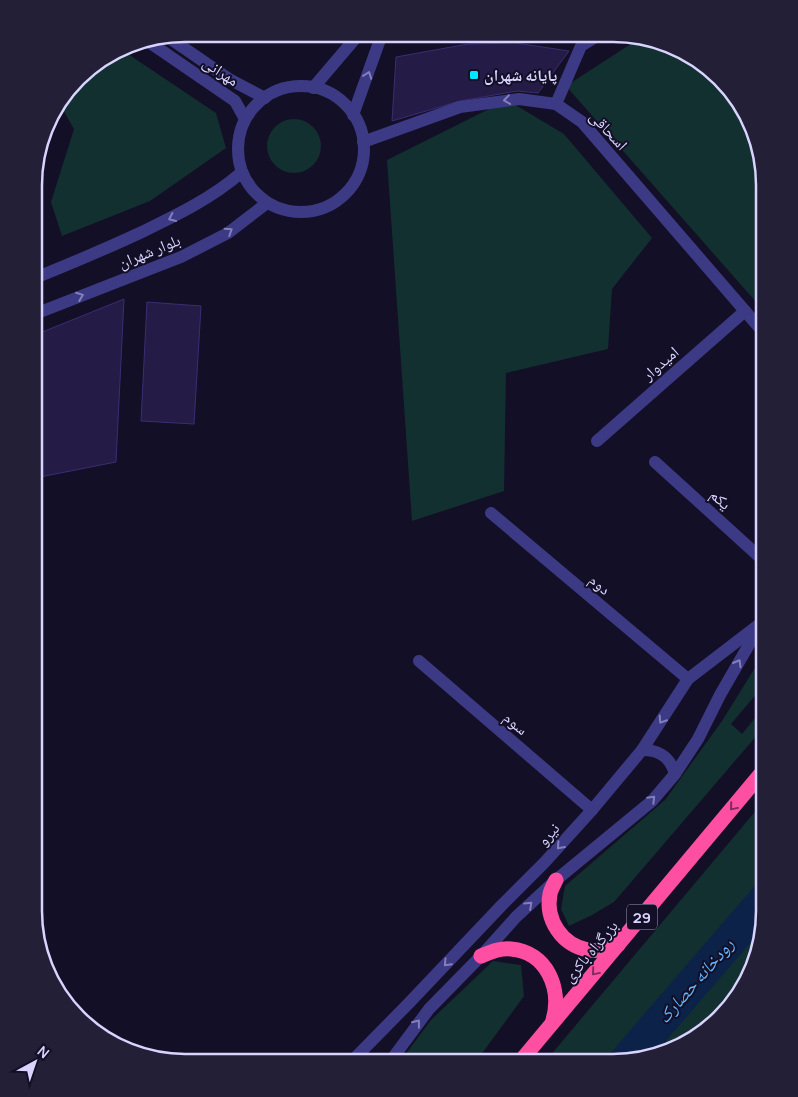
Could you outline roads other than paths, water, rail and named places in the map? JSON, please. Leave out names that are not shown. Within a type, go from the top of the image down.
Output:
[{"type":"highway","name":"بزرگراه باکری","points":[[526,1054],[755,781]]},
{"type":"highway","points":[[556,880],[550,894],[549,909],[553,924],[562,936],[574,946],[589,950],[604,950],[618,945]]},
{"type":"highway","points":[[481,956],[496,950],[512,949],[528,954],[541,963],[551,976],[556,991],[557,1007],[552,1023]]},
{"type":"street","points":[[313,88],[352,42]]},
{"type":"street","points":[[353,115],[379,42]]},
{"type":"street","points":[[556,104],[581,46],[588,42]]},
{"type":"street","name":"مهرانی","points":[[177,43],[229,79],[265,98]]},
{"type":"street","name":"مهرانی","points":[[154,46],[235,101],[245,119]]},
{"type":"street","points":[[292,87],[313,88],[329,93],[342,102],[353,115],[360,128],[363,142],[362,162],[355,181],[343,197],[326,207],[306,212],[286,211],[267,203],[252,190],[242,172],[238,154],[239,136],[245,119],[265,98],[273,93],[292,87]]},
{"type":"street","name":"اسحاقی","points":[[363,142],[460,107],[519,99],[556,104],[582,122],[756,324]]},
{"type":"street","name":"بلوار شهران","points":[[42,275],[98,252],[184,212],[224,188],[242,172]]},
{"type":"street","name":"بلوار شهران","points":[[42,311],[181,257],[228,232],[267,203]]},
{"type":"street","name":"امیدوار","points":[[597,441],[745,311]]},
{"type":"street","name":"یکم","points":[[655,462],[755,553]]},
{"type":"street","name":"دوم","points":[[491,514],[688,679]]},
{"type":"street","name":"نیرو","points":[[358,1054],[544,863],[592,810],[642,750],[688,679],[755,627]]},
{"type":"street","name":"نیرو","points":[[396,1054],[429,1008],[481,956],[516,917],[556,880],[652,801],[675,774],[698,739],[720,695],[755,634]]},
{"type":"street","name":"سوم","points":[[418,661],[592,810]]},
{"type":"street","points":[[642,750],[660,752],[672,765],[675,774]]},
{"type":"waterway","name":"رودخانه حصارک","points":[[633,1053],[755,911]]},
{"type":"place","name":"پایانه شهران","points":[[474,75]]}]
